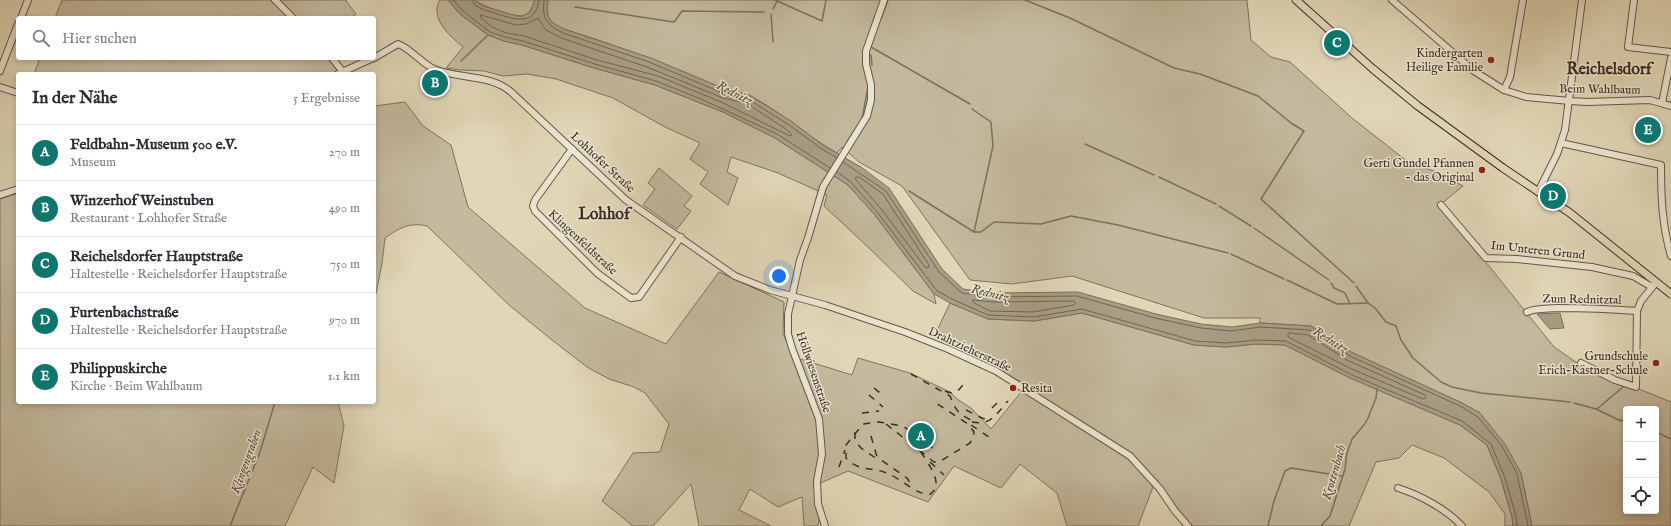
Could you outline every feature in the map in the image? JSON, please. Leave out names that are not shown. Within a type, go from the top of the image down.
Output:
[{"type":"main road","points":[[1296,0],[1402,93],[1462,139],[1570,213],[1654,285],[1671,294]]},
{"type":"street","points":[[22,16],[28,0]]},
{"type":"street","points":[[275,0],[290,16]]},
{"type":"street","name":"Höllwiesenstraße","points":[[825,526],[818,504],[817,481],[822,454],[819,419],[792,348],[788,334],[788,314],[800,260],[825,183],[867,116],[871,100],[871,85],[866,64],[866,51],[884,0]]},
{"type":"street","name":"Beim Wahlbaum","points":[[1392,0],[1474,71],[1504,90],[1526,97],[1587,102],[1650,100],[1671,106]]},
{"type":"street","points":[[1504,90],[1510,77],[1523,0]]},
{"type":"street","points":[[1538,192],[1562,143],[1570,101],[1582,0]]},
{"type":"street","points":[[1634,0],[1628,47],[1671,52]]},
{"type":"street","points":[[0,71],[16,29]]},
{"type":"street","name":"Lohhofer Straße","points":[[376,57],[398,44],[404,46],[417,58],[433,68],[455,76],[484,79],[501,85],[510,91],[626,200],[735,276],[770,290],[791,296]]},
{"type":"street","points":[[1662,103],[1671,58]]},
{"type":"street","points":[[333,60],[339,72]]},
{"type":"street","points":[[342,72],[369,60]]},
{"type":"street","points":[[0,87],[16,92]]},
{"type":"street","points":[[1562,143],[1660,165],[1664,232],[1671,256]]},
{"type":"street","name":"Klingenfeldstraße","points":[[572,149],[535,200],[533,206],[535,211],[597,273],[631,298],[639,297],[681,237]]},
{"type":"street","points":[[0,194],[16,190]]},
{"type":"street","name":"Im Unteren Grund","points":[[1441,204],[1486,258],[1517,259],[1592,267],[1633,276],[1654,285]]},
{"type":"street","points":[[1581,364],[1615,380],[1636,387],[1637,311],[1641,301],[1654,285]]},
{"type":"street","name":"Drahtzieherstraße","points":[[791,296],[825,305],[910,334],[948,349],[996,371],[1130,456],[1160,489],[1175,512],[1188,526]]},
{"type":"street","name":"Zum Rednitztal","points":[[1527,312],[1533,309],[1564,308],[1637,311]]},
{"type":"street","points":[[1398,488],[1408,491],[1438,508],[1462,526]]},
{"type":"shaded area","points":[[62,0],[347,0],[346,1],[356,14],[354,16],[56,16]]},
{"type":"shaded area","points":[[440,0],[448,0],[460,14],[488,35],[594,68],[655,85],[723,112],[775,138],[848,185],[875,215],[934,294],[936,304],[913,291],[824,206],[827,195],[778,173],[731,157],[727,172],[738,178],[728,205],[700,184],[708,172],[690,159],[700,143],[665,127],[613,98],[556,79],[527,74],[503,76],[484,71],[446,68],[463,47],[452,38],[439,20],[437,7]]},
{"type":"shaded area","points":[[474,0],[535,0],[533,7],[529,12],[520,16],[507,14]]},
{"type":"shaded area","points":[[548,0],[1247,0],[1251,40],[1271,57],[1290,62],[1352,118],[1408,162],[1434,171],[1463,186],[1440,205],[1554,347],[1580,365],[1671,402],[1671,526],[1532,526],[1521,473],[1480,413],[1462,403],[1351,352],[1311,326],[1260,323],[1260,318],[1204,318],[1072,276],[1012,284],[970,280],[902,186],[859,162],[842,147],[837,153],[773,109],[751,96],[724,89],[685,72],[605,42],[564,29],[551,21],[547,11]]},
{"type":"shaded area","points":[[39,60],[334,60],[342,71],[340,72],[35,72]]},
{"type":"shaded area","points":[[405,102],[423,126],[451,145],[468,207],[585,308],[666,344],[719,272],[784,302],[783,334],[794,357],[852,375],[858,358],[910,373],[950,392],[957,399],[971,408],[991,429],[1027,385],[934,337],[950,303],[988,319],[1034,321],[1082,313],[1194,345],[1226,347],[1256,344],[1285,345],[1350,378],[1460,425],[1487,445],[1501,479],[1512,517],[1513,526],[1505,526],[1505,514],[1489,492],[1444,458],[1412,445],[1399,458],[1376,462],[1349,526],[1193,526],[1134,459],[1153,487],[1138,526],[1067,526],[1057,493],[1020,464],[1001,488],[954,466],[928,502],[848,471],[814,486],[819,520],[818,526],[804,526],[802,497],[778,507],[750,489],[739,510],[771,526],[699,526],[691,484],[653,526],[633,526],[602,501],[633,453],[660,452],[669,424],[645,393],[634,387],[609,379],[587,367],[509,305],[427,226],[410,225],[395,231],[385,238],[382,264],[376,293],[376,106]]},
{"type":"shaded area","points":[[659,168],[692,196],[684,206],[691,211],[677,229],[643,205],[655,189],[648,183]]},
{"type":"shaded area","points":[[16,194],[16,404],[338,404],[344,426],[334,483],[313,467],[285,526],[0,526],[0,199]]},
{"type":"water","name":"Rednitz","points":[[448,0],[474,0],[483,6],[517,16],[523,16],[530,12],[535,0],[548,0],[547,11],[549,18],[554,24],[564,29],[651,58],[727,90],[749,95],[791,121],[824,146],[861,167],[889,188],[942,269],[963,289],[993,293],[1078,292],[1156,314],[1201,324],[1232,327],[1260,323],[1311,326],[1351,352],[1462,403],[1480,413],[1505,444],[1521,473],[1532,526],[1513,526],[1512,517],[1501,479],[1487,445],[1460,425],[1350,378],[1285,345],[1256,344],[1226,347],[1194,345],[1082,313],[1034,321],[988,319],[950,303],[934,294],[875,215],[848,185],[775,138],[723,112],[655,85],[594,68],[488,35],[460,14]]},
{"type":"water","points":[[1560,313],[1564,328],[1550,329],[1537,314]]},
{"type":"waterway","points":[[775,0],[822,21],[826,0]]},
{"type":"waterway","points":[[881,19],[888,0]]},
{"type":"waterway","points":[[1025,0],[1070,18],[1174,68],[1200,74],[1258,96],[1291,123],[1304,131],[1261,199],[1354,283]]},
{"type":"waterway","points":[[773,9],[777,1]]},
{"type":"waterway","points":[[575,7],[674,22],[682,11],[764,12]]},
{"type":"waterway","points":[[771,14],[773,42]]},
{"type":"waterway","points":[[461,61],[488,35]]},
{"type":"waterway","points":[[872,42],[871,47],[970,104]]},
{"type":"waterway","points":[[871,55],[872,65]]},
{"type":"waterway","points":[[847,142],[862,119],[868,87]]},
{"type":"waterway","points":[[972,109],[991,122],[993,146],[974,232]]},
{"type":"waterway","points":[[1085,144],[1154,175]]},
{"type":"waterway","points":[[1159,177],[1216,204]]},
{"type":"waterway","points":[[909,191],[974,232],[981,232],[994,222],[1041,224],[1071,216],[1118,225],[1228,253]]},
{"type":"waterway","points":[[1219,206],[1251,226]]},
{"type":"waterway","points":[[1254,228],[1329,280]]},
{"type":"waterway","points":[[1231,254],[1284,279]]},
{"type":"waterway","points":[[1287,280],[1337,304],[1368,303]]},
{"type":"waterway","points":[[1331,283],[1334,288],[1345,293],[1350,304]]},
{"type":"waterway","points":[[1356,286],[1368,303],[1375,308],[1386,322],[1396,326],[1401,340],[1413,358],[1441,382],[1452,387],[1481,393],[1570,402]]},
{"type":"waterway","points":[[1597,409],[1623,387]]},
{"type":"waterway","name":"Krottenbach","points":[[1321,526],[1330,516],[1345,469],[1347,453],[1352,439],[1368,418],[1376,398],[1377,388]]},
{"type":"waterway","points":[[1574,403],[1596,409],[1621,421],[1623,420]]},
{"type":"waterway","name":"Klingengraben","points":[[230,526],[260,452],[274,404]]},
{"type":"waterway","points":[[1659,433],[1671,439]]},
{"type":"waterway","points":[[1268,526],[1274,501],[1285,471],[1291,468],[1342,476]]},
{"type":"railway","points":[[911,374],[950,396],[957,410],[966,418],[976,423]]},
{"type":"railway","points":[[945,391],[952,393],[957,391],[965,381]]},
{"type":"railway","points":[[874,388],[885,397]]},
{"type":"railway","points":[[869,395],[883,407]]},
{"type":"railway","points":[[992,408],[1001,399]]},
{"type":"railway","points":[[886,424],[934,462],[939,462],[970,443],[973,439],[974,432],[968,424],[933,401]]},
{"type":"railway","points":[[972,422],[979,423],[989,421],[1008,401]]},
{"type":"railway","points":[[966,410],[987,420]]},
{"type":"railway","points":[[862,413],[879,411]]},
{"type":"railway","points":[[921,452],[931,468],[936,480],[934,491],[929,495],[919,492],[889,474],[878,470],[862,468],[851,463],[846,458],[846,445],[863,424],[879,422],[903,426],[937,451]]},
{"type":"railway","points":[[971,425],[989,437]]},
{"type":"railway","points":[[855,432],[855,441],[861,448],[877,459],[875,457]]},
{"type":"railway","points":[[871,436],[877,457],[907,478],[913,488]]},
{"type":"railway","points":[[839,467],[845,450]]},
{"type":"railway","points":[[930,462],[944,475]]},
{"type":"place","name":"Reichelsdorfer Hauptstraße","points":[[1337,43]]},
{"type":"place","name":"Kindergarten Heilige Familie","points":[[1491,60]]},
{"type":"place","name":"Winzerhof Weinstuben","points":[[435,83]]},
{"type":"place","name":"Philippuskirche","points":[[1648,130]]},
{"type":"place","name":"Gerti Gundel Pfannen - das Original","points":[[1482,170]]},
{"type":"place","name":"Furtenbachstraße","points":[[1553,196]]},
{"type":"place","name":"Grundschule Erich-Kästner-Schule","points":[[1656,363]]},
{"type":"place","name":"Resita","points":[[1013,388]]},
{"type":"place","name":"Feldbahn-Museum 500 e.V.","points":[[921,436]]},
{"type":"district","name":"Reichelsdorf","points":[[1609,68]]},
{"type":"district","name":"Lohhof","points":[[604,213]]}]
